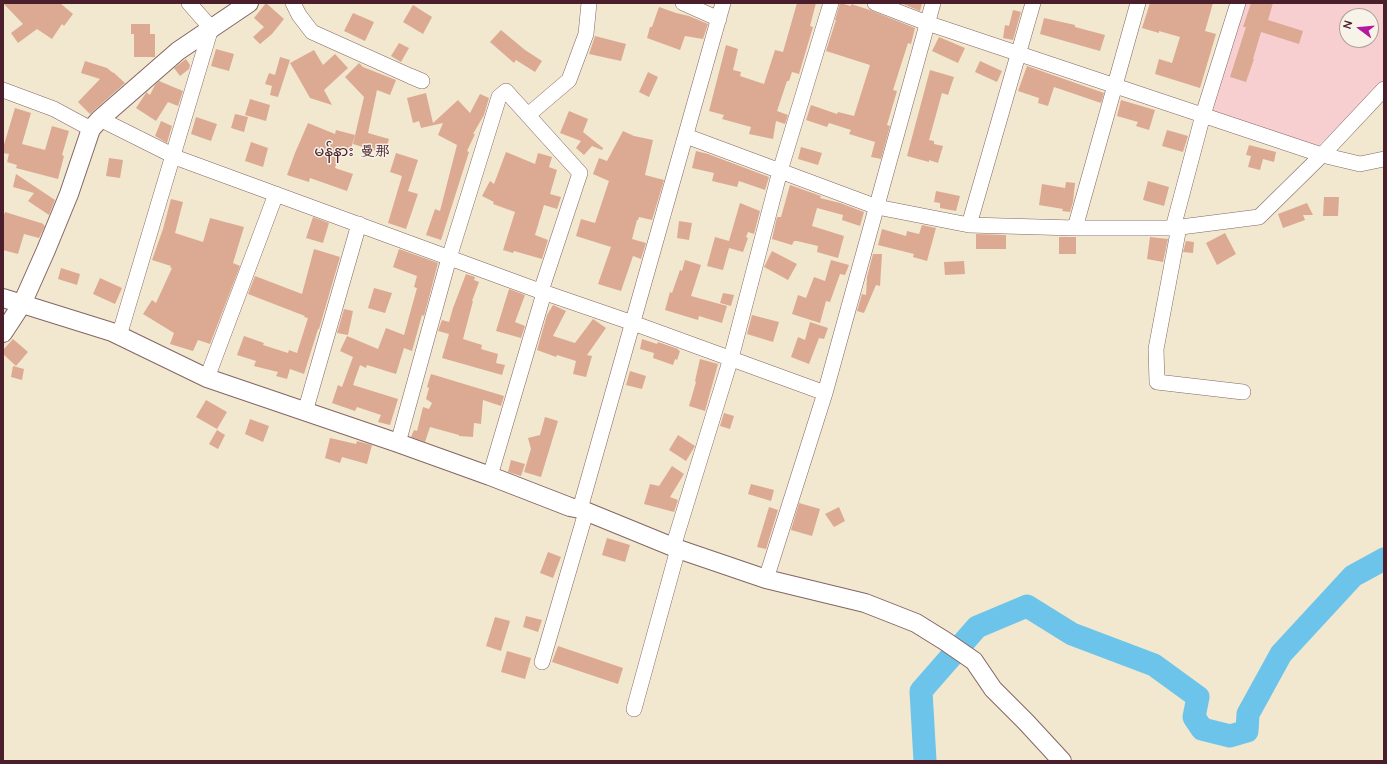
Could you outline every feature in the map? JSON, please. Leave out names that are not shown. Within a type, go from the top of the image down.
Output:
[{"type":"street","points":[[189,3],[212,28]]},
{"type":"street","points":[[3,333],[22,304],[46,250],[95,124],[178,50],[249,3]]},
{"type":"street","points":[[293,3],[299,15],[312,32],[422,81]]},
{"type":"street","points":[[528,115],[569,80],[586,34],[589,3]]},
{"type":"street","points":[[683,3],[719,19]]},
{"type":"street","points":[[542,662],[633,323],[723,3]]},
{"type":"street","points":[[634,709],[676,548],[731,358],[780,171],[831,3]]},
{"type":"street","points":[[875,3],[928,23],[1322,154],[1360,164],[1384,159]]},
{"type":"street","points":[[766,579],[825,392],[933,3]]},
{"type":"street","points":[[968,225],[1033,3]]},
{"type":"street","points":[[1075,228],[1138,3]]},
{"type":"street","points":[[1238,3],[1203,115],[1176,228],[1156,349],[1157,382],[1243,392]]},
{"type":"street","points":[[119,336],[212,28]]},
{"type":"street","points":[[686,136],[877,207],[968,225],[1075,228],[1176,228],[1258,217],[1322,154],[1384,89]]},
{"type":"street","points":[[3,90],[173,154],[180,159],[449,258],[825,392]]},
{"type":"street","points":[[398,443],[449,258],[499,97],[506,91],[580,173],[542,292],[490,476]]},
{"type":"street","points":[[207,378],[276,194]]},
{"type":"street","points":[[305,412],[359,224]]},
{"type":"street","points":[[3,298],[112,332],[207,378],[490,476],[676,548],[766,579],[865,603],[916,623],[945,640],[974,661],[993,689],[1062,761]]},
{"type":"shaded area","points":[[1246,3],[1384,3],[1384,83],[1318,146],[1213,111]]},
{"type":"building","points":[[3,3],[60,3],[73,14],[64,26],[62,24],[52,39],[37,29],[18,43],[11,33],[23,24]]},
{"type":"building","points":[[266,3],[284,19],[272,34],[260,44],[253,37],[264,27],[254,18]]},
{"type":"building","points":[[797,3],[816,3],[810,26],[813,27],[799,74],[792,72],[789,81],[787,81],[777,111],[788,115],[785,124],[776,121],[773,139],[749,134],[751,127],[722,119],[724,115],[709,111],[726,45],[738,49],[733,70],[741,72],[740,76],[764,84],[775,50],[783,52]]},
{"type":"building","points":[[840,3],[851,6],[851,4],[870,10],[915,28],[911,44],[908,43],[893,90],[897,91],[887,125],[890,126],[881,159],[871,157],[875,142],[849,134],[851,130],[829,123],[827,127],[806,120],[811,105],[837,114],[838,112],[854,116],[870,65],[826,51]]},
{"type":"building","points":[[922,3],[920,11],[903,4]]},
{"type":"building","points":[[1150,3],[1213,3],[1205,31],[1216,34],[1200,88],[1155,74],[1159,59],[1172,63],[1180,37],[1142,28]]},
{"type":"building","points":[[1251,3],[1273,3],[1268,20],[1303,31],[1299,44],[1261,32],[1246,82],[1230,77],[1246,27],[1243,27]]},
{"type":"building","points":[[413,5],[432,17],[423,34],[403,22]]},
{"type":"building","points":[[659,7],[689,16],[708,24],[703,39],[685,36],[680,50],[647,38]]},
{"type":"building","points":[[1013,10],[1021,12],[1013,40],[1003,38],[1005,25],[1009,26]]},
{"type":"building","points":[[353,13],[374,22],[365,41],[344,31]]},
{"type":"building","points":[[1044,18],[1075,25],[1075,27],[1105,35],[1100,51],[1040,34]]},
{"type":"building","points":[[131,24],[150,24],[150,34],[155,34],[155,57],[134,57],[134,34],[131,34]]},
{"type":"building","points":[[501,30],[525,50],[542,61],[535,72],[516,60],[514,63],[490,42]]},
{"type":"building","points":[[595,36],[626,44],[621,61],[589,54]]},
{"type":"building","points":[[939,37],[965,48],[958,63],[932,51]]},
{"type":"building","points":[[399,43],[409,48],[401,62],[391,56]]},
{"type":"building","points":[[216,49],[234,54],[229,71],[211,66]]},
{"type":"building","points":[[314,50],[323,65],[335,54],[348,68],[324,90],[332,105],[310,98],[290,63]]},
{"type":"building","points":[[280,57],[290,60],[278,97],[270,95],[272,86],[265,84],[269,73],[275,75]]},
{"type":"building","points":[[186,59],[190,65],[189,69],[180,76],[174,68]]},
{"type":"building","points":[[85,61],[107,68],[125,83],[90,114],[78,102],[100,79],[81,73]]},
{"type":"building","points":[[980,61],[1002,71],[997,82],[975,72]]},
{"type":"building","points":[[359,63],[363,67],[396,80],[390,95],[377,90],[368,133],[389,139],[385,154],[353,144],[364,97],[345,77]]},
{"type":"building","points":[[1027,66],[1104,93],[1101,103],[1054,87],[1048,106],[1038,103],[1039,98],[1018,91]]},
{"type":"building","points":[[930,70],[954,77],[948,95],[942,93],[929,140],[934,141],[934,144],[943,146],[938,163],[907,156]]},
{"type":"building","points":[[648,72],[658,77],[649,97],[639,92]]},
{"type":"building","points":[[159,81],[183,91],[178,106],[168,102],[156,121],[136,108],[146,92],[150,95],[155,85]]},
{"type":"building","points":[[426,93],[433,123],[458,100],[470,113],[480,94],[489,98],[484,115],[473,134],[475,134],[467,151],[469,152],[441,240],[426,235],[435,209],[440,211],[457,145],[438,135],[443,123],[421,128],[419,121],[413,123],[407,98]]},
{"type":"building","points":[[250,99],[270,105],[266,121],[245,115]]},
{"type":"building","points":[[1121,100],[1155,110],[1149,130],[1136,126],[1138,122],[1117,116]]},
{"type":"building","points":[[15,108],[31,113],[22,144],[45,150],[52,126],[69,131],[62,155],[64,156],[58,179],[16,168],[17,165],[7,162],[9,154],[3,153],[3,148]]},
{"type":"building","points":[[569,111],[588,119],[583,132],[603,148],[602,150],[592,146],[584,155],[576,148],[581,141],[560,133]]},
{"type":"building","points":[[235,114],[248,117],[244,132],[231,128]]},
{"type":"building","points":[[196,117],[217,124],[211,141],[191,134]]},
{"type":"building","points":[[161,121],[172,126],[167,143],[155,136]]},
{"type":"building","points":[[308,123],[335,134],[336,130],[355,135],[350,152],[340,149],[335,168],[353,174],[347,191],[310,178],[309,182],[287,175]]},
{"type":"building","points":[[1167,130],[1188,136],[1183,152],[1162,146]]},
{"type":"building","points":[[623,131],[634,136],[653,140],[645,175],[664,180],[652,220],[639,217],[637,220],[632,239],[646,243],[641,259],[633,256],[621,291],[598,284],[611,247],[576,236],[581,219],[595,223],[609,181],[593,174],[599,158],[607,161]]},
{"type":"building","points":[[251,142],[268,148],[263,167],[245,161]]},
{"type":"building","points":[[1249,145],[1276,152],[1274,162],[1263,159],[1260,170],[1248,167],[1251,156],[1246,155]]},
{"type":"building","points":[[801,147],[822,153],[818,165],[798,159]]},
{"type":"building","points":[[696,151],[708,154],[769,177],[765,190],[739,181],[737,187],[712,181],[714,173],[692,168]]},
{"type":"building","points":[[506,152],[535,164],[538,153],[552,157],[549,167],[557,170],[550,194],[561,197],[557,209],[544,205],[535,235],[548,240],[542,259],[514,251],[513,253],[503,250],[515,212],[493,204],[494,202],[482,196],[490,181],[494,184]]},
{"type":"building","points":[[396,153],[418,160],[408,191],[418,194],[406,229],[388,223],[402,176],[390,172]]},
{"type":"building","points":[[109,158],[123,160],[120,178],[106,176]]},
{"type":"building","points":[[16,174],[55,200],[49,215],[28,201],[34,193],[13,187]]},
{"type":"building","points":[[1148,181],[1169,187],[1164,206],[1143,200]]},
{"type":"building","points":[[1066,182],[1075,183],[1073,202],[1070,212],[1062,211],[1063,209],[1039,205],[1042,184],[1065,188],[1064,195]]},
{"type":"building","points":[[790,185],[821,196],[820,198],[840,203],[864,212],[860,226],[842,220],[843,215],[817,208],[812,226],[844,236],[838,258],[817,252],[818,246],[797,241],[794,241],[792,245],[772,239],[777,217],[781,217]]},
{"type":"building","points":[[936,191],[960,196],[956,211],[940,208],[940,203],[934,202]]},
{"type":"building","points":[[1324,197],[1339,197],[1338,216],[1323,216]]},
{"type":"building","points":[[171,199],[183,202],[175,233],[203,242],[210,218],[244,227],[233,263],[240,266],[210,344],[198,340],[193,351],[170,344],[174,333],[143,314],[152,300],[156,303],[172,268],[170,268],[171,266],[152,260],[163,229]]},
{"type":"building","points":[[740,203],[760,211],[754,234],[748,232],[746,237],[748,238],[743,252],[729,248],[723,270],[707,266],[715,237],[729,241]]},
{"type":"building","points":[[1307,203],[1313,215],[1303,215],[1305,220],[1283,228],[1278,214]]},
{"type":"building","points":[[5,212],[44,224],[43,225],[45,226],[39,238],[24,234],[18,254],[3,250],[3,218]]},
{"type":"building","points":[[313,217],[329,223],[323,243],[306,238]]},
{"type":"building","points":[[679,221],[692,223],[689,240],[677,238]]},
{"type":"building","points":[[922,225],[936,228],[927,261],[913,257],[914,254],[878,245],[882,229],[906,236],[907,231],[919,234]]},
{"type":"building","points":[[1225,233],[1236,254],[1217,265],[1206,243]]},
{"type":"building","points":[[976,234],[1006,235],[1006,249],[976,249]]},
{"type":"building","points":[[1059,237],[1076,237],[1076,254],[1059,254]]},
{"type":"building","points":[[1150,237],[1168,239],[1163,262],[1147,259]]},
{"type":"building","points":[[1186,241],[1194,242],[1193,253],[1183,252]]},
{"type":"building","points":[[314,249],[340,257],[304,374],[290,369],[287,379],[276,376],[278,372],[254,366],[256,361],[237,355],[244,336],[264,343],[263,345],[288,353],[289,350],[297,353],[308,318],[248,294],[255,276],[302,294]]},
{"type":"building","points":[[399,249],[438,263],[424,316],[422,315],[412,351],[404,348],[396,374],[367,365],[366,368],[360,365],[353,385],[398,399],[390,425],[378,422],[381,415],[357,407],[355,411],[332,403],[338,385],[342,387],[353,357],[340,351],[347,336],[378,349],[386,328],[404,335],[417,288],[414,287],[417,276],[393,267]]},
{"type":"building","points":[[772,251],[797,264],[788,280],[764,267]]},
{"type":"building","points":[[873,254],[882,254],[880,286],[876,285],[864,313],[857,311],[862,294],[866,295],[867,277]]},
{"type":"building","points":[[685,260],[701,265],[691,296],[727,306],[722,323],[699,316],[698,320],[665,310],[670,292],[672,293],[680,270],[682,271]]},
{"type":"building","points":[[831,260],[849,265],[845,275],[840,274],[830,302],[826,301],[820,323],[792,314],[798,295],[806,298],[814,277],[825,281]]},
{"type":"building","points":[[964,261],[965,274],[945,275],[944,262]]},
{"type":"building","points":[[61,268],[80,274],[77,285],[58,279]]},
{"type":"building","points":[[466,274],[475,277],[474,280],[479,282],[472,301],[463,339],[482,345],[481,349],[498,354],[496,363],[505,365],[502,375],[442,358],[449,334],[438,331],[442,320],[449,322]]},
{"type":"building","points":[[100,278],[122,288],[115,304],[93,294]]},
{"type":"building","points":[[374,288],[392,293],[385,313],[368,308]]},
{"type":"building","points":[[509,289],[525,295],[515,322],[525,326],[521,338],[496,331]]},
{"type":"building","points":[[723,293],[734,295],[731,306],[720,303]]},
{"type":"building","points":[[553,305],[566,311],[553,336],[575,343],[593,319],[606,328],[587,355],[592,356],[586,377],[573,374],[576,361],[557,355],[556,357],[537,350],[547,315]]},
{"type":"building","points":[[344,309],[353,311],[348,335],[337,333]]},
{"type":"building","points":[[752,315],[779,322],[773,342],[747,334]]},
{"type":"building","points":[[810,322],[828,328],[824,339],[819,338],[809,364],[791,357],[798,337],[805,340]]},
{"type":"building","points":[[13,339],[28,352],[16,366],[3,354],[3,350]]},
{"type":"building","points":[[642,339],[657,344],[658,342],[678,349],[680,351],[677,360],[675,359],[673,365],[653,358],[654,353],[640,349]]},
{"type":"building","points":[[700,359],[718,364],[705,411],[689,406],[696,382]]},
{"type":"building","points":[[13,366],[24,369],[22,380],[11,377]]},
{"type":"building","points":[[630,371],[646,376],[642,389],[626,385]]},
{"type":"building","points":[[431,374],[504,396],[501,406],[483,400],[481,424],[474,423],[473,437],[459,436],[430,427],[425,442],[411,437],[414,430],[417,431],[423,407],[429,409],[432,403],[426,399],[429,388],[427,387]]},
{"type":"building","points":[[206,400],[227,412],[217,429],[196,417]]},
{"type":"building","points":[[724,413],[734,416],[730,429],[720,426]]},
{"type":"building","points":[[545,417],[558,421],[541,477],[524,472],[531,449],[528,438],[540,435]]},
{"type":"building","points":[[250,419],[269,426],[263,442],[245,434]]},
{"type":"building","points":[[217,430],[225,435],[218,449],[209,444]]},
{"type":"building","points":[[678,435],[695,446],[686,461],[669,450]]},
{"type":"building","points":[[330,438],[356,444],[357,441],[372,445],[367,464],[342,457],[340,463],[325,458]]},
{"type":"building","points":[[511,460],[525,464],[521,476],[508,472]]},
{"type":"building","points":[[672,466],[684,474],[670,497],[678,500],[674,512],[644,504],[650,484],[659,486]]},
{"type":"building","points":[[751,484],[774,490],[771,501],[748,494]]},
{"type":"building","points":[[799,503],[820,509],[812,536],[791,530]]},
{"type":"building","points":[[769,507],[778,510],[766,549],[757,547]]},
{"type":"building","points":[[839,507],[845,521],[834,527],[825,514]]},
{"type":"building","points":[[607,538],[630,545],[625,562],[602,555]]},
{"type":"building","points":[[548,552],[561,557],[553,578],[540,573]]},
{"type":"building","points":[[526,616],[542,620],[538,632],[523,627]]},
{"type":"building","points":[[495,617],[510,621],[501,651],[486,646]]},
{"type":"building","points":[[558,646],[623,668],[618,684],[552,662]]},
{"type":"building","points":[[507,651],[531,658],[525,679],[501,672]]},
{"type":"waterway","points":[[925,761],[921,691],[977,627],[1027,606],[1072,634],[1154,665],[1198,697],[1194,717],[1202,729],[1230,736],[1247,731],[1248,714],[1281,654],[1353,576],[1384,559]]},
{"type":"district","name":"မန်နား 曼那","points":[[352,153]]}]
